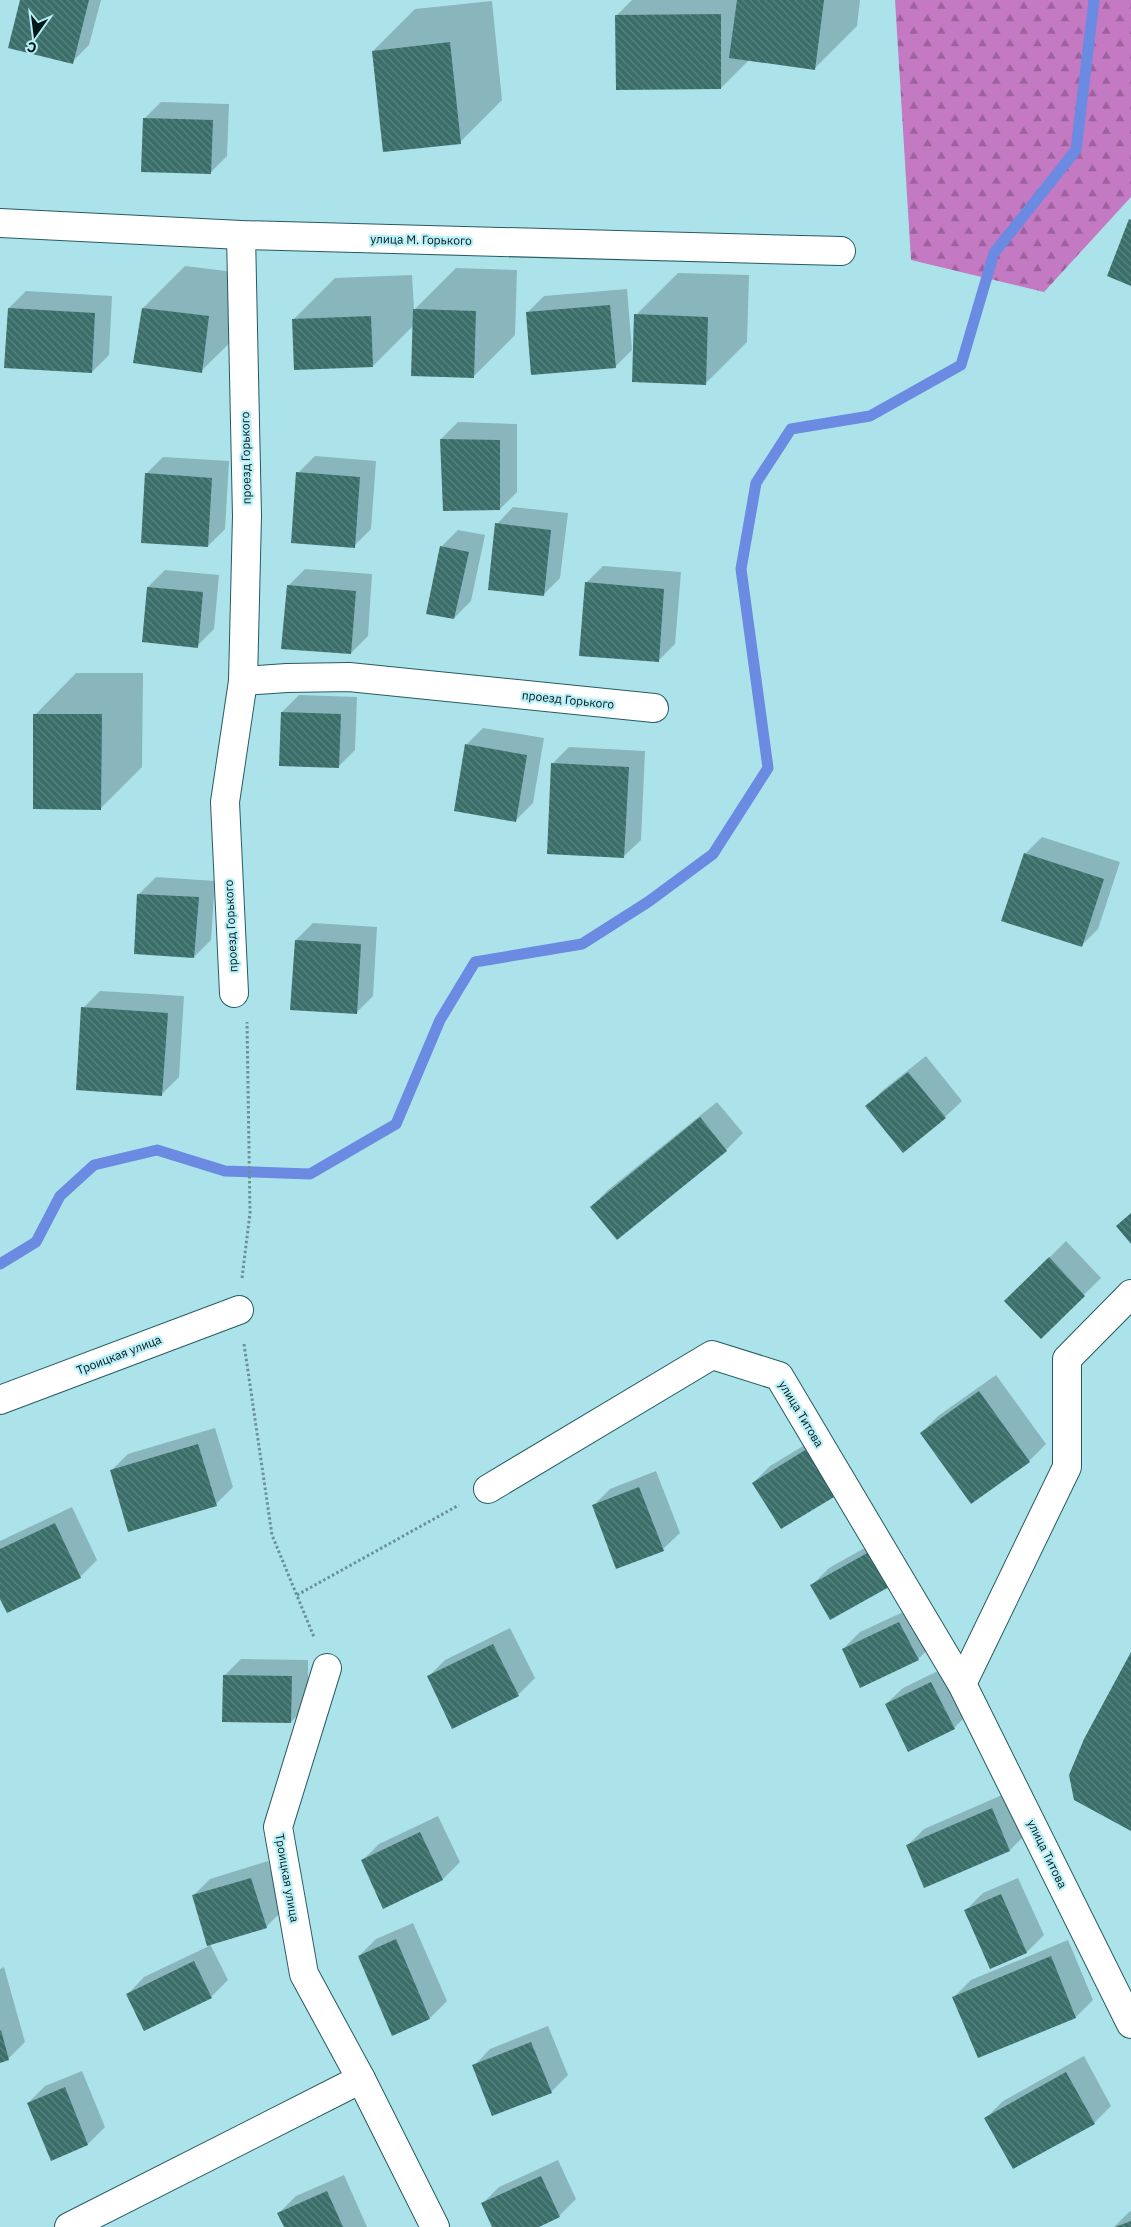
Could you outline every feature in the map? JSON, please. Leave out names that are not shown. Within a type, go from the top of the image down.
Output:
[{"type":"street","name":"улица М. Горького","points":[[0,223],[241,235],[842,251]]},
{"type":"street","name":"проезд Горького","points":[[234,993],[224,802],[243,681],[248,516],[241,235]]},
{"type":"street","name":"проезд Горького","points":[[243,681],[348,677],[654,708]]},
{"type":"street","points":[[962,1684],[1067,1467],[1067,1359],[1131,1294]]},
{"type":"street","name":"Троицкая улица","points":[[0,1400],[239,1310]]},
{"type":"street","name":"улица Титова","points":[[488,1489],[712,1354],[779,1376],[962,1684],[1131,2024]]},
{"type":"street","name":"Троицкая улица","points":[[327,1668],[278,1827],[304,1974],[361,2079],[435,2227]]},
{"type":"street","points":[[69,2227],[361,2079]]},
{"type":"path","points":[[234,993],[247,1014],[250,1213],[239,1310],[272,1536],[327,1668]]},
{"type":"path","points":[[297,1595],[488,1489]]},
{"type":"green space","points":[[895,0],[1131,0],[1131,197],[1044,292],[911,260]]},
{"type":"building","points":[[20,0],[89,0],[73,64],[8,48]]},
{"type":"building","points":[[737,0],[824,0],[815,70],[729,58]]},
{"type":"building","points":[[721,14],[721,89],[616,90],[615,15]]},
{"type":"building","points":[[450,42],[461,144],[383,152],[372,51]]},
{"type":"building","points":[[143,118],[213,120],[211,174],[141,172]]},
{"type":"building","points":[[1129,219],[1131,220],[1131,286],[1107,276]]},
{"type":"building","points":[[610,305],[616,368],[531,375],[526,312]]},
{"type":"building","points":[[8,308],[95,313],[92,373],[4,368]]},
{"type":"building","points":[[142,308],[209,316],[202,373],[133,363]]},
{"type":"building","points":[[413,309],[476,311],[474,378],[411,376]]},
{"type":"building","points":[[634,314],[708,317],[706,385],[632,382]]},
{"type":"building","points":[[371,316],[373,367],[294,370],[292,319]]},
{"type":"building","points":[[440,439],[500,440],[500,510],[443,511]]},
{"type":"building","points":[[296,472],[360,477],[355,548],[291,543]]},
{"type":"building","points":[[145,473],[212,478],[208,547],[141,543]]},
{"type":"building","points":[[495,523],[551,530],[544,596],[488,590]]},
{"type":"building","points":[[440,546],[469,552],[454,619],[426,614]]},
{"type":"building","points":[[585,582],[664,589],[659,662],[579,656]]},
{"type":"building","points":[[287,585],[356,591],[351,654],[281,649]]},
{"type":"building","points":[[147,587],[203,592],[198,648],[142,642]]},
{"type":"building","points":[[281,712],[341,714],[339,768],[279,766]]},
{"type":"building","points":[[33,714],[102,714],[101,810],[33,809]]},
{"type":"building","points":[[465,744],[527,755],[516,822],[454,811]]},
{"type":"building","points":[[551,763],[629,767],[624,858],[547,854]]},
{"type":"building","points":[[1024,853],[1104,879],[1082,947],[1001,921]]},
{"type":"building","points":[[137,894],[199,897],[194,958],[134,954]]},
{"type":"building","points":[[295,940],[361,944],[357,1014],[290,1010]]},
{"type":"building","points":[[81,1007],[168,1013],[162,1096],[76,1090]]},
{"type":"building","points":[[908,1072],[946,1118],[903,1153],[865,1106]]},
{"type":"building","points":[[700,1117],[727,1151],[617,1240],[590,1207]]},
{"type":"building","points":[[1131,1213],[1131,1244],[1116,1226]]},
{"type":"building","points":[[1049,1257],[1085,1296],[1041,1339],[1004,1301]]},
{"type":"building","points":[[979,1391],[1030,1462],[971,1504],[920,1433]]},
{"type":"building","points":[[198,1444],[217,1506],[128,1532],[110,1470]]},
{"type":"building","points":[[810,1447],[839,1494],[781,1529],[752,1483]]},
{"type":"building","points":[[639,1487],[664,1551],[616,1569],[592,1505]]},
{"type":"building","points":[[55,1523],[81,1578],[7,1613],[0,1599],[0,1549]]},
{"type":"building","points":[[869,1552],[889,1587],[830,1620],[810,1585]]},
{"type":"building","points":[[899,1622],[919,1660],[860,1688],[842,1649]]},
{"type":"building","points":[[493,1644],[519,1696],[452,1729],[427,1676]]},
{"type":"building","points":[[1131,1652],[1131,1831],[1074,1800],[1069,1775],[1084,1739]]},
{"type":"building","points":[[223,1675],[292,1676],[291,1723],[222,1722]]},
{"type":"building","points":[[931,1682],[955,1729],[908,1752],[885,1704]]},
{"type":"building","points":[[992,1808],[1010,1851],[924,1888],[906,1845]]},
{"type":"building","points":[[420,1832],[443,1880],[383,1909],[361,1860]]},
{"type":"building","points":[[251,1878],[267,1928],[207,1946],[192,1895]]},
{"type":"building","points":[[1001,1894],[1027,1953],[990,1969],[964,1910]]},
{"type":"building","points":[[396,1939],[430,2019],[392,2036],[358,1956]]},
{"type":"building","points":[[1051,1956],[1076,2018],[978,2058],[952,1997]]},
{"type":"building","points":[[194,1961],[212,1998],[144,2031],[126,1994]]},
{"type":"building","points":[[0,2031],[9,2060],[0,2063]]},
{"type":"building","points":[[531,2042],[552,2093],[492,2116],[472,2065]]},
{"type":"building","points":[[1066,2072],[1095,2124],[1013,2169],[984,2118]]},
{"type":"building","points":[[65,2087],[88,2145],[51,2161],[27,2103]]},
{"type":"building","points":[[541,2176],[560,2217],[539,2227],[492,2227],[481,2203]]},
{"type":"building","points":[[327,2191],[343,2227],[284,2227],[277,2213]]},
{"type":"building","points":[[1131,2221],[1131,2227],[1115,2227]]},
{"type":"waterway","points":[[0,1264],[36,1242],[60,1196],[94,1165],[157,1150],[225,1171],[310,1174],[396,1124],[440,1020],[475,962],[582,944],[648,902],[713,854],[768,768],[741,569],[756,483],[791,429],[870,416],[961,365],[994,253],[1076,150],[1094,0]]}]
